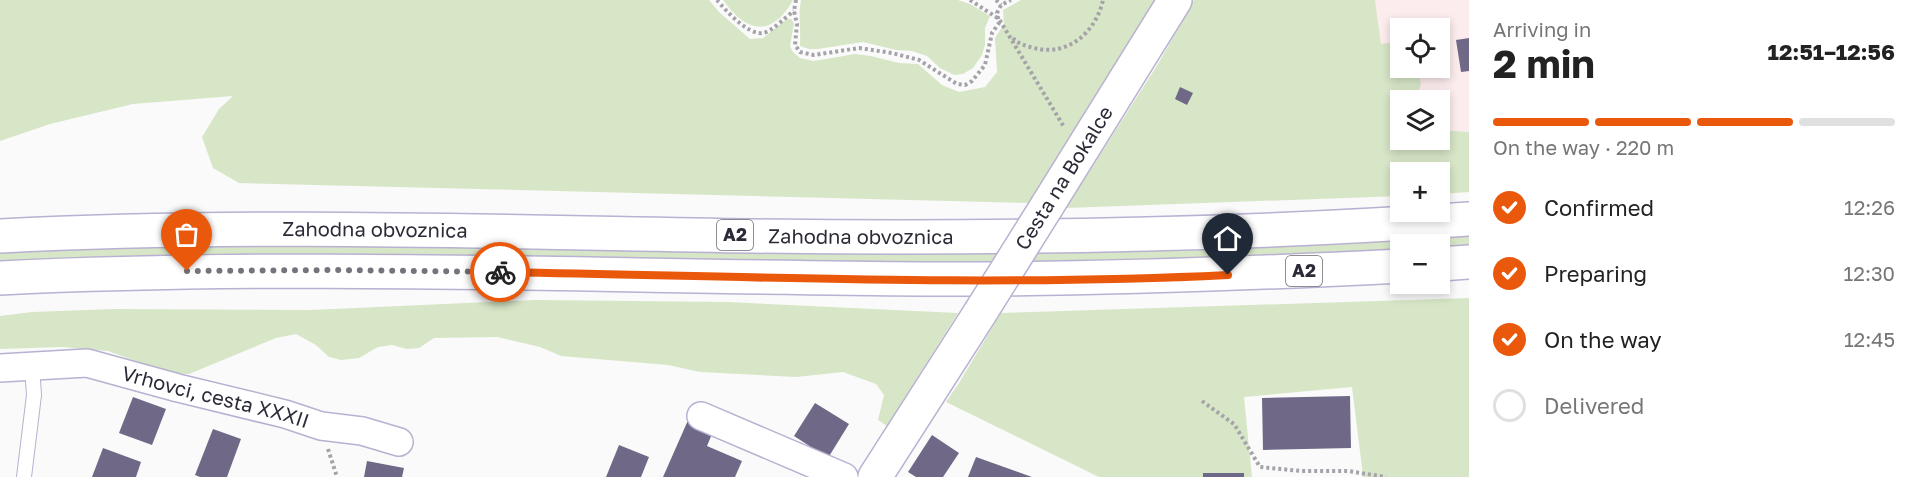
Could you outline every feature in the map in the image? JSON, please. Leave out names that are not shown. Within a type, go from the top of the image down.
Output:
[{"type":"main road","name":"Cesta na Bokalce","points":[[875,477],[1175,0]]},
{"type":"main road","name":"Zahodna obvoznica","points":[[0,236],[316,228],[961,237],[1171,234],[1344,228],[1469,219]]},
{"type":"main road","points":[[1450,263],[1469,262]]},
{"type":"main road","name":"Zahodna obvoznica","points":[[0,278],[106,273],[326,270],[1042,279],[1207,276],[1390,267]]},
{"type":"street","name":"Vrhovci, cesta XXXII","points":[[0,368],[87,363],[285,414],[321,426],[362,431],[399,442]]},
{"type":"street","points":[[701,416],[844,477]]},
{"type":"lane","points":[[24,477],[34,394],[32,366]]},
{"type":"path","points":[[717,0],[746,27],[758,33],[769,30],[794,11]]},
{"type":"path","points":[[796,0],[795,45],[800,52],[814,55],[859,48],[892,53],[920,60],[957,84],[965,85],[972,81],[985,65],[990,49],[990,37],[998,27],[999,19]]},
{"type":"path","points":[[970,0],[999,19]]},
{"type":"path","points":[[996,0],[1001,5]]},
{"type":"path","points":[[1011,0],[1001,5],[997,13],[999,19],[1079,154]]},
{"type":"path","points":[[1006,31],[1015,41],[1027,47],[1039,50],[1063,48],[1075,44],[1091,28],[1103,0]]},
{"type":"path","points":[[1202,401],[1234,424],[1260,467],[1301,471],[1348,471],[1386,477]]},
{"type":"shaded area","points":[[1375,0],[1469,0],[1469,132],[1450,131],[1450,90],[1404,90],[1398,78],[1450,78],[1450,18],[1390,18],[1390,62],[1381,44]]},
{"type":"green space","points":[[0,0],[709,0],[719,12],[750,39],[763,38],[787,19],[791,19],[794,23],[790,46],[800,58],[814,61],[855,54],[899,63],[918,64],[942,85],[959,92],[985,87],[997,72],[995,38],[1004,24],[1003,10],[1021,0],[1155,0],[1028,203],[239,183],[213,168],[202,137],[219,109],[233,96],[133,104],[50,124],[0,141]]},
{"type":"green space","points":[[723,0],[793,0],[776,21],[759,27],[750,25],[741,19]]},
{"type":"green space","points":[[801,0],[958,0],[990,16],[985,28],[985,45],[982,55],[973,68],[963,74],[954,75],[940,68],[927,56],[912,51],[896,50],[863,42],[818,49],[800,46]]},
{"type":"green space","points":[[1194,0],[1375,0],[1381,44],[1390,43],[1390,78],[1420,78],[1421,84],[1419,90],[1390,90],[1390,150],[1450,150],[1450,131],[1469,132],[1469,192],[1450,193],[1450,162],[1390,162],[1390,196],[1066,208],[1158,64]]},
{"type":"green space","points":[[1469,235],[1469,247],[1450,248],[1450,236]]},
{"type":"green space","points":[[1390,238],[1390,252],[1204,261],[1031,262],[1037,252]]},
{"type":"green space","points":[[286,245],[999,252],[992,263],[287,256],[0,264],[0,253],[94,247]]},
{"type":"green space","points":[[1469,298],[1469,477],[1362,477],[1352,387],[1244,397],[1252,477],[1099,477],[946,402],[1001,313]]},
{"type":"green space","points":[[535,300],[728,302],[958,313],[887,426],[878,420],[884,395],[876,384],[843,372],[796,377],[700,372],[668,365],[561,356],[540,347],[497,337],[434,338],[419,348],[407,349],[392,345],[378,347],[359,358],[341,360],[329,357],[316,345],[296,334],[276,338],[189,374],[169,373],[108,351],[62,347],[0,349],[0,316],[32,312],[115,309],[311,310]]},
{"type":"building","points":[[1469,38],[1469,71],[1461,72],[1456,40]]},
{"type":"building","points":[[1180,87],[1193,93],[1187,105],[1175,99]]},
{"type":"building","points":[[1350,396],[1351,448],[1263,450],[1262,398]]},
{"type":"building","points":[[133,397],[166,409],[152,445],[119,433]]},
{"type":"building","points":[[815,403],[849,424],[828,458],[794,436]]},
{"type":"building","points":[[689,418],[714,429],[707,446],[742,461],[735,477],[663,477]]},
{"type":"building","points":[[213,429],[241,439],[227,477],[195,475]]},
{"type":"building","points":[[932,435],[959,453],[943,477],[916,477],[908,472]]},
{"type":"building","points":[[619,445],[649,457],[641,477],[606,477]]},
{"type":"building","points":[[103,448],[141,462],[136,477],[92,477]]},
{"type":"building","points":[[976,457],[1032,477],[968,477]]},
{"type":"building","points":[[367,461],[404,468],[402,477],[364,477]]},
{"type":"building","points":[[1203,473],[1244,473],[1244,477],[1203,477]]},
{"type":"way so far","points":[[187,271],[500,272]]},
{"type":"route","points":[[500,272],[925,279],[1228,275]]}]
